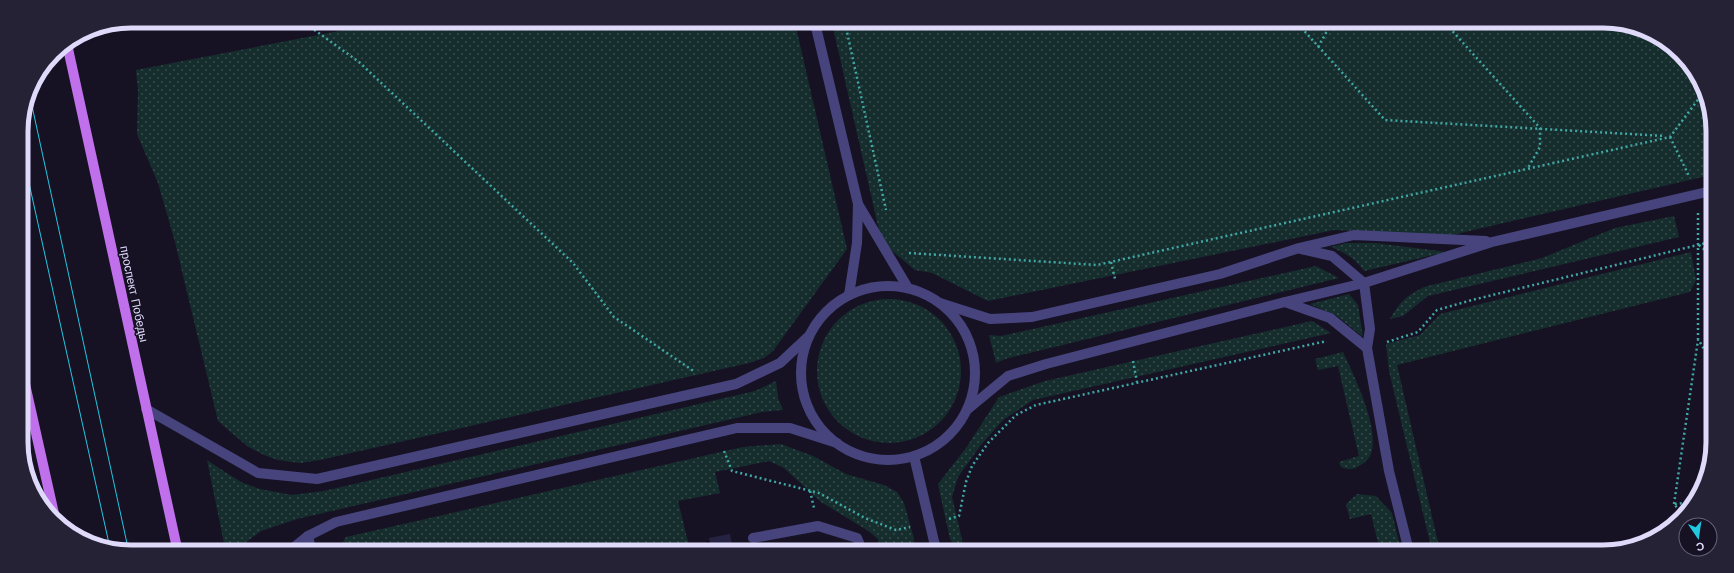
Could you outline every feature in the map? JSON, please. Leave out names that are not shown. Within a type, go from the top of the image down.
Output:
[{"type":"main road","name":"проспект Победы","points":[[68,49],[176,545]]},
{"type":"main road","points":[[28,397],[53,509]]},
{"type":"street","points":[[816,28],[858,204],[857,243],[849,295]]},
{"type":"street","points":[[297,545],[308,536],[336,522],[738,428],[790,428],[837,444],[861,456],[867,457],[887,460],[914,456],[936,446],[954,430],[968,410],[1008,376],[1069,358],[1364,283],[1492,242],[1706,192]]},
{"type":"street","points":[[858,204],[908,288]]},
{"type":"street","points":[[146,409],[258,473],[317,478],[736,384],[780,363],[809,336],[825,312],[849,295],[868,288],[888,286],[908,288],[925,294],[940,303],[990,319],[1032,317],[1220,274],[1299,248],[1354,235],[1492,242]]},
{"type":"street","points":[[1299,248],[1332,256],[1364,283],[1370,329],[1368,348],[1389,471],[1408,545]]},
{"type":"street","points":[[1285,302],[1330,318],[1368,348]]},
{"type":"street","points":[[940,303],[961,324],[973,351],[975,381],[968,410]]},
{"type":"street","points":[[809,336],[801,365],[804,395],[816,422],[837,444]]},
{"type":"street","points":[[914,456],[935,545]]},
{"type":"street","points":[[753,538],[818,526],[857,538],[860,545]]},
{"type":"street","points":[[308,536],[310,545]]},
{"type":"path","points":[[312,28],[359,62],[573,263],[614,316],[700,375]]},
{"type":"path","points":[[846,28],[886,211]]},
{"type":"path","points":[[1301,28],[1385,120],[1540,128],[1670,137]]},
{"type":"path","points":[[1318,47],[1329,28]]},
{"type":"path","points":[[1450,28],[1540,128],[1540,147],[1528,168]]},
{"type":"path","points":[[908,253],[1097,265],[1670,137],[1700,97]]},
{"type":"path","points":[[1368,348],[1418,332],[1437,310],[1706,243]]},
{"type":"path","points":[[1698,245],[1706,251]]},
{"type":"path","points":[[1679,511],[1674,504],[1698,339],[1698,245]]},
{"type":"path","points":[[1111,262],[1115,280]]},
{"type":"path","points":[[1698,339],[1706,352]]},
{"type":"path","points":[[724,451],[732,471],[819,493],[865,518],[896,530],[959,516],[966,482],[972,466],[988,443],[1016,415],[1036,405],[1322,342],[1330,343]]},
{"type":"path","points":[[1133,361],[1137,382]]},
{"type":"path","points":[[1674,504],[1686,503]]},
{"type":"green space","points":[[355,28],[796,28],[847,249],[773,351],[764,358],[749,363],[320,460],[300,463],[278,460],[264,455],[247,446],[218,421],[175,242],[158,183],[137,134],[138,90],[136,70]]},
{"type":"green space","points":[[833,28],[1616,29],[1642,36],[1666,49],[1689,74],[1701,98],[1704,111],[1706,131],[1706,176],[1452,235],[1334,230],[988,301],[932,273],[915,270],[891,250],[881,239]]},
{"type":"green space","points":[[1674,216],[1679,237],[1428,296],[1403,316],[1390,319],[1404,300],[1412,293],[1424,287],[1542,258],[1615,228]]},
{"type":"green space","points":[[1345,243],[1375,243],[1447,252],[1364,271],[1349,256],[1331,247]]},
{"type":"green space","points":[[1691,252],[1696,280],[1690,292],[1397,365],[1439,545],[1431,545],[1389,371],[1386,344],[1420,335],[1440,314]]},
{"type":"green space","points":[[1316,266],[1339,278],[1005,359],[996,363],[989,335],[1001,336]]},
{"type":"green space","points":[[1349,294],[1358,305],[1363,337],[1337,316],[1310,304]]},
{"type":"green space","points":[[889,299],[910,302],[929,311],[940,320],[949,331],[958,350],[961,371],[958,392],[949,411],[940,422],[929,431],[910,440],[889,443],[868,440],[849,431],[838,422],[829,411],[820,392],[817,371],[820,350],[829,331],[838,320],[849,311],[868,302]]},
{"type":"green space","points":[[1312,321],[1331,333],[1033,400],[1003,420],[980,446],[958,477],[952,497],[963,545],[954,545],[950,539],[938,484],[966,448],[999,397],[1045,381]]},
{"type":"green space","points":[[1343,352],[1367,409],[1373,442],[1371,454],[1364,463],[1350,469],[1341,467],[1339,462],[1359,456],[1338,366],[1318,370],[1315,359]]},
{"type":"green space","points":[[776,381],[778,398],[783,410],[762,412],[297,519],[261,531],[242,545],[224,545],[207,460],[243,483],[260,489],[292,495],[324,491],[755,391]]},
{"type":"green space","points":[[781,444],[813,456],[846,474],[884,485],[897,492],[904,503],[914,545],[879,545],[878,539],[867,530],[821,502],[784,468],[769,461],[715,472],[720,493],[678,501],[689,545],[341,545],[346,537],[743,447]]},
{"type":"green space","points":[[1357,494],[1376,496],[1392,513],[1400,545],[1379,545],[1371,514],[1350,519],[1346,504]]},
{"type":"building","points":[[730,534],[732,545],[710,545],[709,538]]},
{"type":"tram line","points":[[32,105],[127,545]]},
{"type":"tram line","points":[[28,179],[109,542]]}]
